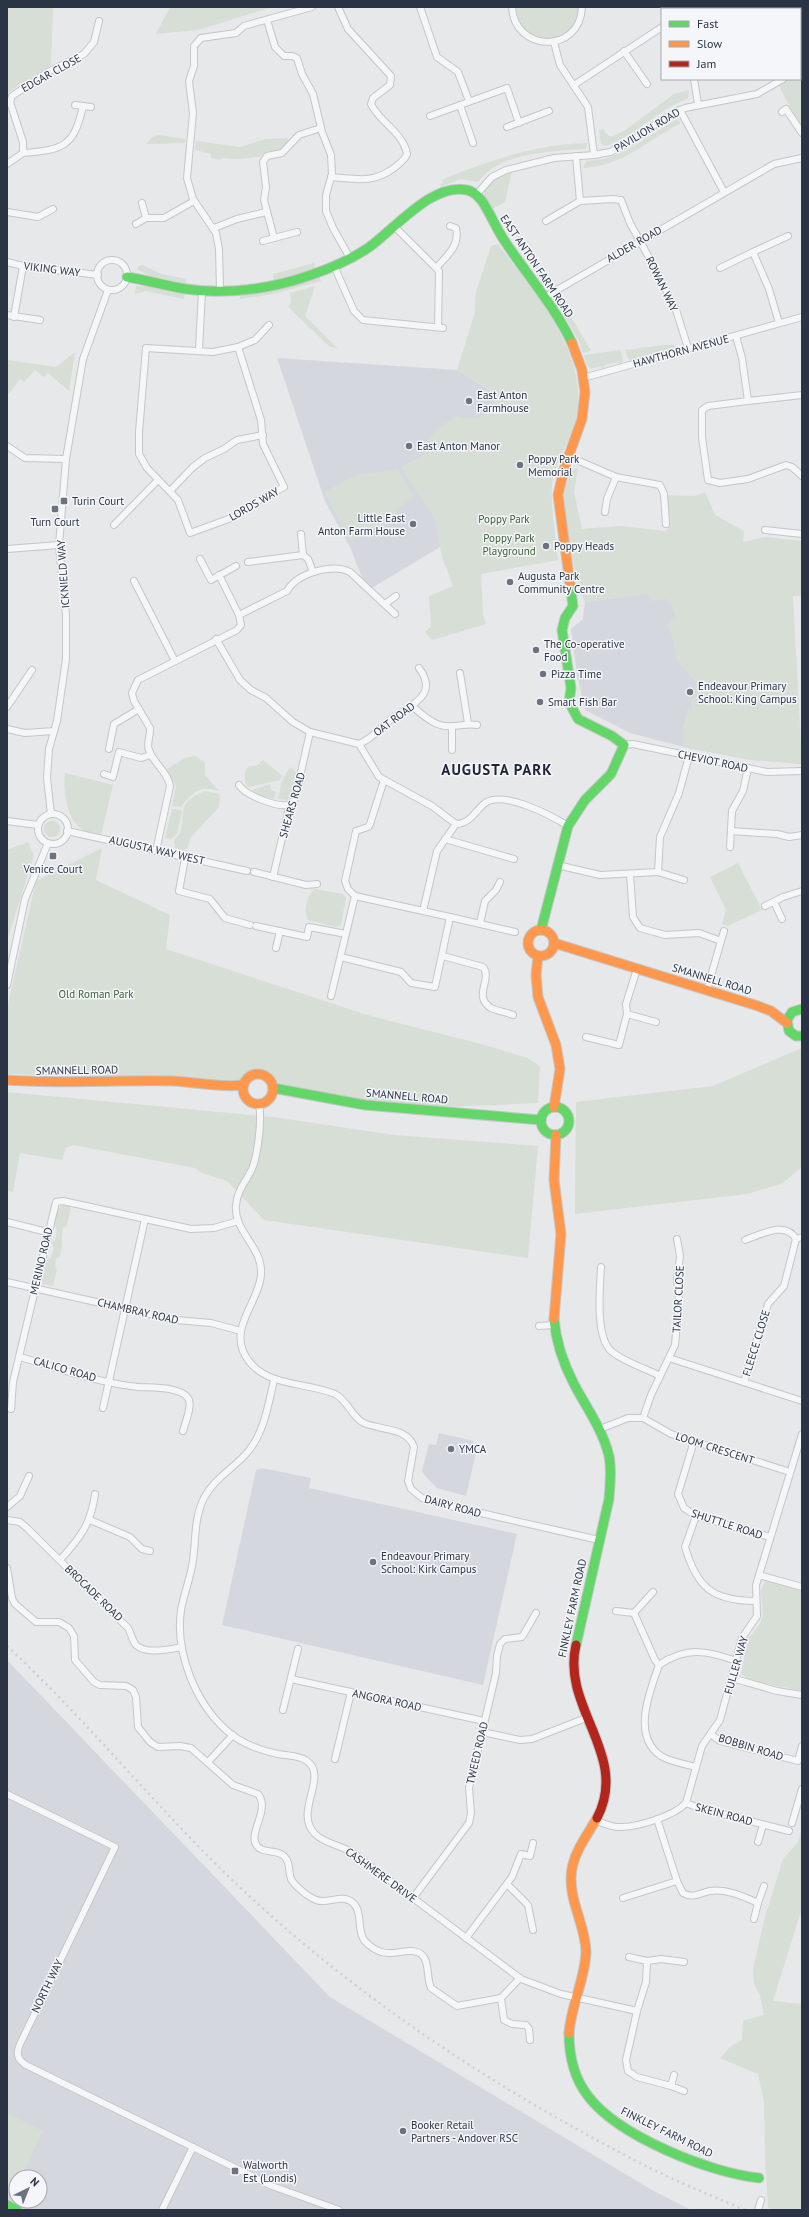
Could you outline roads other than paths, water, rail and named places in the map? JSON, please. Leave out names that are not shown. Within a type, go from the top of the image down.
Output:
[{"type":"street","points":[[220,290],[219,249],[214,228],[194,201],[188,186],[187,174],[193,109],[189,83],[194,66],[195,44],[200,38],[236,33],[244,26],[312,7]]},
{"type":"street","points":[[331,177],[360,180],[379,178],[404,160],[407,154],[392,127],[379,117],[371,104],[373,98],[390,85],[391,76],[348,29],[338,7]]},
{"type":"street","points":[[420,7],[437,57],[458,72],[469,101]]},
{"type":"street","points":[[512,7],[517,23],[526,35],[537,41],[554,42],[567,37],[576,29],[581,18],[582,7]]},
{"type":"street","points":[[267,20],[277,50],[284,56],[292,56],[297,59],[302,74],[313,94],[321,128],[331,155],[331,177],[326,196],[326,211],[333,228],[350,258]]},
{"type":"street","name":"EDGAR CLOSE","points":[[22,153],[23,142],[10,102],[12,96],[48,72],[84,54],[94,42],[99,21]]},
{"type":"street","points":[[574,85],[661,28]]},
{"type":"street","points":[[554,42],[560,65],[589,111],[594,155]]},
{"type":"street","points":[[624,51],[647,84]]},
{"type":"street","points":[[694,80],[698,104]]},
{"type":"street","name":"PAVILION ROAD","points":[[476,194],[492,177],[502,171],[533,162],[610,152],[623,146],[680,110],[698,104],[747,96],[765,90],[776,81]]},
{"type":"street","points":[[430,116],[507,88],[519,123]]},
{"type":"street","points":[[460,104],[473,143]]},
{"type":"street","points":[[75,105],[91,107]]},
{"type":"street","points":[[7,164],[22,153],[39,152],[66,144],[78,128],[83,106]]},
{"type":"street","points":[[782,112],[786,109],[802,133]]},
{"type":"street","points":[[680,110],[724,192]]},
{"type":"street","points":[[507,127],[549,111]]},
{"type":"street","points":[[274,238],[264,200],[266,188],[262,168],[264,159],[270,155],[284,152],[301,134],[321,128]]},
{"type":"street","points":[[546,221],[580,201],[576,156]]},
{"type":"street","name":"ALDER ROAD","points":[[545,297],[774,164],[802,158]]},
{"type":"street","points":[[127,277],[172,287],[202,291],[279,283],[334,266],[350,258],[372,244],[419,206],[451,191],[467,190],[476,194]]},
{"type":"street","name":"EAST ANTON FARM ROAD","points":[[476,194],[507,245],[545,297],[572,344],[583,378],[585,395],[582,422],[561,478],[558,495],[573,606],[565,618],[562,630],[571,688],[569,702],[578,719],[612,736],[624,745]]},
{"type":"street","name":"ROWAN WAY","points":[[580,201],[621,200],[627,217],[676,310],[688,348]]},
{"type":"street","points":[[136,224],[146,218],[164,218],[194,201]]},
{"type":"street","points":[[142,203],[146,218]]},
{"type":"street","points":[[7,212],[38,217],[53,208]]},
{"type":"street","points":[[214,228],[237,218],[266,212]]},
{"type":"street","points":[[334,266],[354,311],[363,320],[440,328],[439,271],[437,267],[394,226]]},
{"type":"street","points":[[437,267],[453,249],[458,237],[456,228],[450,226]]},
{"type":"street","points":[[263,241],[297,232]]},
{"type":"street","points":[[720,268],[788,236]]},
{"type":"street","points":[[753,252],[769,289],[779,323]]},
{"type":"street","points":[[113,260],[124,266],[127,277],[120,288],[108,290],[100,284],[98,275],[102,264],[113,260]]},
{"type":"street","name":"VIKING WAY","points":[[7,262],[23,266],[98,275]]},
{"type":"street","points":[[14,316],[23,266]]},
{"type":"street","name":"ICKNIELD WAY","points":[[51,814],[46,778],[63,686],[66,659],[66,615],[59,545],[66,459],[83,359],[108,290]]},
{"type":"street","points":[[199,350],[202,291]]},
{"type":"street","points":[[7,315],[40,320]]},
{"type":"street","name":"HAWTHORN AVENUE","points":[[583,378],[802,317]]},
{"type":"street","name":"LORDS WAY","points":[[238,347],[262,420],[263,444],[284,487],[257,501],[234,517],[190,533],[178,500],[147,468],[138,450],[146,348],[223,351],[255,340],[270,325]]},
{"type":"street","points":[[736,336],[742,358],[748,401]]},
{"type":"street","points":[[802,395],[708,406],[702,410],[702,437],[708,480],[720,483],[748,479],[786,465],[792,467],[802,476]]},
{"type":"street","points":[[170,491],[193,467],[205,458],[224,449],[237,440],[263,435]]},
{"type":"street","points":[[7,446],[25,458],[66,459]]},
{"type":"street","points":[[570,457],[616,477],[660,485],[664,494],[666,524]]},
{"type":"street","points":[[605,512],[606,500],[616,477]]},
{"type":"street","points":[[114,525],[158,480]]},
{"type":"street","points":[[764,530],[802,534]]},
{"type":"street","points":[[302,534],[303,555]]},
{"type":"street","points":[[7,549],[59,545]]},
{"type":"street","points":[[248,562],[303,555],[308,559],[313,572]]},
{"type":"street","points":[[200,559],[211,580],[236,566]]},
{"type":"street","points":[[239,615],[287,591],[291,584],[313,572],[343,568],[360,581],[395,614]]},
{"type":"street","points":[[156,851],[170,786],[168,779],[151,755],[148,744],[150,728],[139,709],[132,692],[135,684],[142,677],[216,639],[237,630],[241,625],[239,615],[219,575]]},
{"type":"street","points":[[134,581],[175,661]]},
{"type":"street","points":[[385,604],[396,596]]},
{"type":"street","points":[[216,639],[233,670],[244,685],[266,698],[298,726],[310,732],[359,744],[372,766],[384,780],[422,800],[456,824]]},
{"type":"street","name":"OAT ROAD","points":[[359,744],[398,715],[413,707],[421,698],[426,684],[423,673],[419,668]]},
{"type":"street","points":[[7,707],[32,670]]},
{"type":"street","points":[[460,673],[468,723]]},
{"type":"street","points":[[413,707],[435,723],[452,726],[468,723],[477,725]]},
{"type":"street","points":[[109,749],[114,724],[139,709]]},
{"type":"street","points":[[452,726],[452,750]]},
{"type":"street","points":[[7,729],[25,733],[54,731]]},
{"type":"street","name":"SHEARS ROAD","points":[[273,877],[290,804],[294,799],[310,732]]},
{"type":"street","name":"CHEVIOT ROAD","points":[[624,745],[633,744],[771,772],[802,771]]},
{"type":"street","points":[[541,930],[568,826],[585,800],[611,774],[624,745]]},
{"type":"street","points":[[104,774],[113,776],[119,752],[141,758],[151,755]]},
{"type":"street","points":[[658,872],[660,837],[679,793],[689,756]]},
{"type":"street","points":[[730,846],[732,811],[743,791],[748,768]]},
{"type":"street","points":[[384,780],[370,824],[368,827],[356,831],[345,881],[348,889],[354,896],[516,932]]},
{"type":"street","points":[[239,785],[244,791],[254,797],[283,805],[290,804]]},
{"type":"street","points":[[423,911],[436,854],[456,824],[467,820],[487,801],[498,800],[528,806],[568,826]]},
{"type":"street","points":[[51,814],[63,818],[67,831],[61,841],[48,843],[39,834],[38,825],[43,818],[51,814]]},
{"type":"street","points":[[7,821],[29,822],[38,825]]},
{"type":"street","name":"AUGUSTA WAY WEST","points":[[67,831],[246,871]]},
{"type":"street","points":[[731,831],[777,834],[789,837],[802,835]]},
{"type":"street","points":[[445,839],[514,859]]},
{"type":"street","points":[[7,985],[25,899],[48,843]]},
{"type":"street","points":[[186,858],[179,893],[210,899],[224,918],[307,937],[309,927],[346,934]]},
{"type":"street","points":[[557,865],[600,875],[658,872],[684,880]]},
{"type":"street","points":[[254,872],[306,885],[317,884]]},
{"type":"street","points":[[630,874],[633,917],[640,928],[665,935],[699,933],[721,941]]},
{"type":"street","points":[[480,924],[485,901],[496,890],[500,882]]},
{"type":"street","points":[[765,906],[783,897],[802,891]]},
{"type":"street","points":[[331,996],[354,896]]},
{"type":"street","points":[[774,902],[782,919]]},
{"type":"street","points":[[341,957],[402,972],[411,983],[433,988],[436,985],[443,956],[450,917]]},
{"type":"street","points":[[541,930],[550,934],[554,944],[553,948],[547,955],[538,956],[528,948],[528,940],[532,932],[541,930]]},
{"type":"street","points":[[276,948],[280,931]]},
{"type":"street","points":[[707,990],[724,931]]},
{"type":"street","name":"SMANNELL ROAD","points":[[554,944],[771,1011],[787,1023],[789,1031],[793,1034],[802,1036]]},
{"type":"street","points":[[443,956],[483,967],[486,973],[482,996],[484,1000],[492,1008],[513,1014]]},
{"type":"street","points":[[538,956],[536,975],[538,997],[556,1045],[560,1069],[554,1107]]},
{"type":"street","points":[[586,1037],[619,1045],[626,1014],[626,1004],[638,969]]},
{"type":"street","points":[[787,1023],[790,1013],[802,1009]]},
{"type":"street","name":"SMANNELL ROAD","points":[[771,1011],[783,1010],[790,1013]]},
{"type":"street","points":[[626,1014],[656,1022]]},
{"type":"street","points":[[259,1073],[269,1078],[273,1088],[269,1099],[259,1104],[249,1101],[245,1097],[243,1085],[249,1076],[259,1073]]},
{"type":"street","name":"SMANNELL ROAD","points":[[7,1080],[29,1082],[188,1081],[236,1087],[243,1085]]},
{"type":"street","name":"SMANNELL ROAD","points":[[273,1088],[365,1105],[541,1120]]},
{"type":"street","name":"DAIRY ROAD","points":[[259,1104],[256,1156],[251,1171],[237,1198],[235,1211],[238,1221],[257,1254],[261,1273],[257,1292],[241,1331],[242,1349],[248,1360],[258,1370],[274,1380],[333,1394],[343,1400],[361,1421],[406,1436],[414,1447],[409,1485],[414,1492],[422,1498],[450,1506],[599,1540]]},
{"type":"street","points":[[554,1107],[565,1111],[569,1118],[566,1129],[556,1135],[545,1131],[541,1120],[544,1112],[554,1107]]},
{"type":"street","name":"FINKLEY FARM ROAD","points":[[556,1135],[557,1149],[554,1181],[562,1233],[553,1302],[554,1325],[558,1345],[566,1369],[600,1429],[609,1453],[612,1474],[610,1492],[572,1661],[573,1677],[586,1718],[600,1748],[608,1774],[606,1799],[597,1821],[577,1848],[569,1874],[570,1889],[581,1919],[586,1944],[584,1966],[569,2026],[569,2050],[578,2079],[595,2104],[616,2121],[668,2149],[710,2167],[739,2175],[759,2178]]},
{"type":"street","name":"MERINO ROAD","points":[[11,1409],[10,1383],[20,1357],[34,1288],[54,1204],[60,1201],[200,1230],[238,1221]]},
{"type":"street","points":[[125,1309],[145,1219]]},
{"type":"street","points":[[7,1222],[47,1232]]},
{"type":"street","name":"FLEECE CLOSE","points":[[744,1382],[768,1304],[784,1286],[799,1238],[780,1229],[745,1240]]},
{"type":"street","name":"TAILOR CLOSE","points":[[669,1358],[675,1345],[679,1299],[677,1283],[680,1256],[677,1239]]},
{"type":"street","points":[[602,1267],[600,1307],[603,1337],[606,1344],[616,1354],[660,1376]]},
{"type":"street","name":"CHAMBRAY ROAD","points":[[7,1282],[176,1320],[219,1324],[241,1331]]},
{"type":"street","name":"CALICO ROAD","points":[[103,1408],[125,1309]]},
{"type":"street","points":[[539,1326],[554,1325]]},
{"type":"street","name":"CALICO ROAD","points":[[20,1357],[45,1363],[60,1370],[131,1386],[166,1388],[184,1394],[190,1402],[183,1431]]},
{"type":"street","points":[[600,1429],[633,1417],[643,1418],[669,1358],[802,1400]]},
{"type":"street","name":"CASHMERE DRIVE","points":[[274,1380],[263,1425],[255,1440],[245,1454],[216,1480],[200,1507],[195,1527],[192,1570],[181,1610],[182,1647],[190,1674],[202,1702],[220,1724],[233,1735],[260,1749],[307,1761],[312,1768],[314,1779],[307,1818],[315,1834],[326,1842],[353,1852],[520,1978],[548,1990],[637,2011]]},
{"type":"street","name":"LOOM CRESCENT","points":[[643,1418],[671,1434],[790,1472]]},
{"type":"street","name":"FULLER WAY","points":[[686,1803],[702,1746],[712,1735],[720,1720],[744,1634],[757,1616],[755,1588],[802,1434]]},
{"type":"street","name":"SHUTTLE ROAD","points":[[694,1441],[678,1494],[684,1508],[696,1516],[770,1537]]},
{"type":"street","points":[[7,1507],[20,1496],[29,1476]]},
{"type":"street","points":[[60,1560],[79,1538],[90,1520],[95,1494]]},
{"type":"street","points":[[696,1516],[685,1547],[701,1584],[716,1595],[742,1601],[756,1601]]},
{"type":"street","name":"BROCADE ROAD","points":[[7,1520],[24,1525],[128,1628],[134,1641],[140,1648],[148,1650],[182,1647]]},
{"type":"street","points":[[90,1520],[130,1537],[142,1549],[150,1551]]},
{"type":"street","points":[[7,1568],[14,1602],[36,1622],[59,1622],[66,1625],[74,1636],[76,1663],[94,1682],[100,1685],[126,1686],[133,1690],[136,1697],[138,1727],[145,1737],[158,1747],[180,1746],[191,1748],[233,1785],[254,1791],[261,1797],[262,1805],[254,1837],[257,1846],[284,1856],[288,1862],[292,1880],[313,1899],[318,1901],[342,1898],[353,1902],[357,1908],[362,1938],[368,1944],[384,1953],[414,1951],[421,1954],[426,1962],[431,1988],[454,2005],[474,2004],[501,1998],[520,1978]]},
{"type":"street","points":[[759,1575],[802,1587]]},
{"type":"street","points":[[634,1613],[653,1592]]},
{"type":"street","points":[[616,1611],[634,1613]]},
{"type":"street","name":"TWEED ROAD","points":[[413,1898],[469,1823],[471,1813],[469,1788],[496,1673],[496,1660],[500,1644],[505,1639],[522,1637],[536,1613]]},
{"type":"street","points":[[634,1613],[654,1660],[659,1665]]},
{"type":"street","points":[[283,1710],[298,1649]]},
{"type":"street","points":[[659,1665],[694,1651],[710,1653],[736,1661]]},
{"type":"street","points":[[659,1665],[645,1716],[647,1736],[652,1746],[662,1756],[696,1767]]},
{"type":"street","points":[[732,1678],[777,1691],[802,1695]]},
{"type":"street","name":"ANGORA ROAD","points":[[291,1679],[484,1721]]},
{"type":"street","points":[[335,1760],[351,1692]]},
{"type":"street","points":[[482,1732],[513,1739],[532,1740],[586,1718]]},
{"type":"street","points":[[208,1762],[233,1735]]},
{"type":"street","name":"BOBBIN ROAD","points":[[712,1735],[720,1741],[800,1762],[802,1746]]},
{"type":"street","points":[[792,1823],[802,1789]]},
{"type":"street","name":"NORTH WAY","points":[[7,1794],[115,1847],[20,2044],[17,2057],[26,2065],[272,2186],[339,2210]]},
{"type":"street","points":[[597,1821],[620,1828],[676,1811],[686,1803]]},
{"type":"street","name":"SKEIN ROAD","points":[[686,1803],[699,1808],[789,1832]]},
{"type":"street","points":[[657,1818],[677,1881],[682,1891],[688,1896],[717,1890],[758,1902]]},
{"type":"street","name":"SKEIN ROAD","points":[[758,1842],[763,1824]]},
{"type":"street","points":[[466,1938],[507,1884],[517,1867],[521,1854],[530,1856],[533,1843]]},
{"type":"street","points":[[623,1898],[677,1881]]},
{"type":"street","points":[[507,1884],[528,1905],[533,1930]]},
{"type":"street","points":[[754,1919],[764,1886]]},
{"type":"street","points":[[629,1957],[647,1961],[661,1959],[684,1962]]},
{"type":"street","points":[[647,1961],[646,1982],[637,2011],[626,2067],[632,2075],[684,2091]]},
{"type":"street","points":[[501,1998],[504,2020],[508,2024],[526,2025],[529,2029],[530,2040]]},
{"type":"street","points":[[671,2086],[674,2075]]},
{"type":"street","points":[[162,2210],[193,2147]]},
{"type":"street","points":[[758,2210],[761,2200]]},
{"type":"street","points":[[7,2205],[17,2210]]},
{"type":"railway","points":[[7,1646],[68,1707],[215,1863],[291,1933],[337,1971],[435,2042],[485,2075],[537,2106],[589,2136],[654,2170],[745,2210]]},
{"type":"place","name":"East Anton Farmhouse","points":[[469,401]]},
{"type":"place","name":"East Anton Manor","points":[[409,446]]},
{"type":"place","name":"Poppy Park Memorial","points":[[520,465]]},
{"type":"place","name":"Turin Court","points":[[64,501]]},
{"type":"place","name":"Turn Court","points":[[55,509]]},
{"type":"place","name":"Little East Anton Farm House","points":[[413,524]]},
{"type":"place","name":"Poppy Heads","points":[[546,546]]},
{"type":"place","name":"Augusta Park Community Centre","points":[[510,582]]},
{"type":"place","name":"The Co-operative Food","points":[[536,650]]},
{"type":"place","name":"Pizza Time","points":[[543,674]]},
{"type":"place","name":"Endeavour Primary School: King Campus","points":[[690,692]]},
{"type":"place","name":"Smart Fish Bar","points":[[540,702]]},
{"type":"place","name":"Venice Court","points":[[53,856]]},
{"type":"place","name":"YMCA","points":[[451,1449]]},
{"type":"place","name":"Endeavour Primary School: Kirk Campus","points":[[373,1562]]},
{"type":"place","name":"Booker Retail Partners - Andover RSC","points":[[403,2131]]},
{"type":"place","name":"Walworth Est (Londis)","points":[[235,2171]]},
{"type":"district","name":"AUGUSTA PARK","points":[[497,770]]},
{"type":"park label","name":"Poppy Park","points":[[504,519]]},
{"type":"park label","name":"Poppy Park Playground","points":[[509,544]]},
{"type":"park label","name":"Old Roman Park","points":[[96,994]]}]
